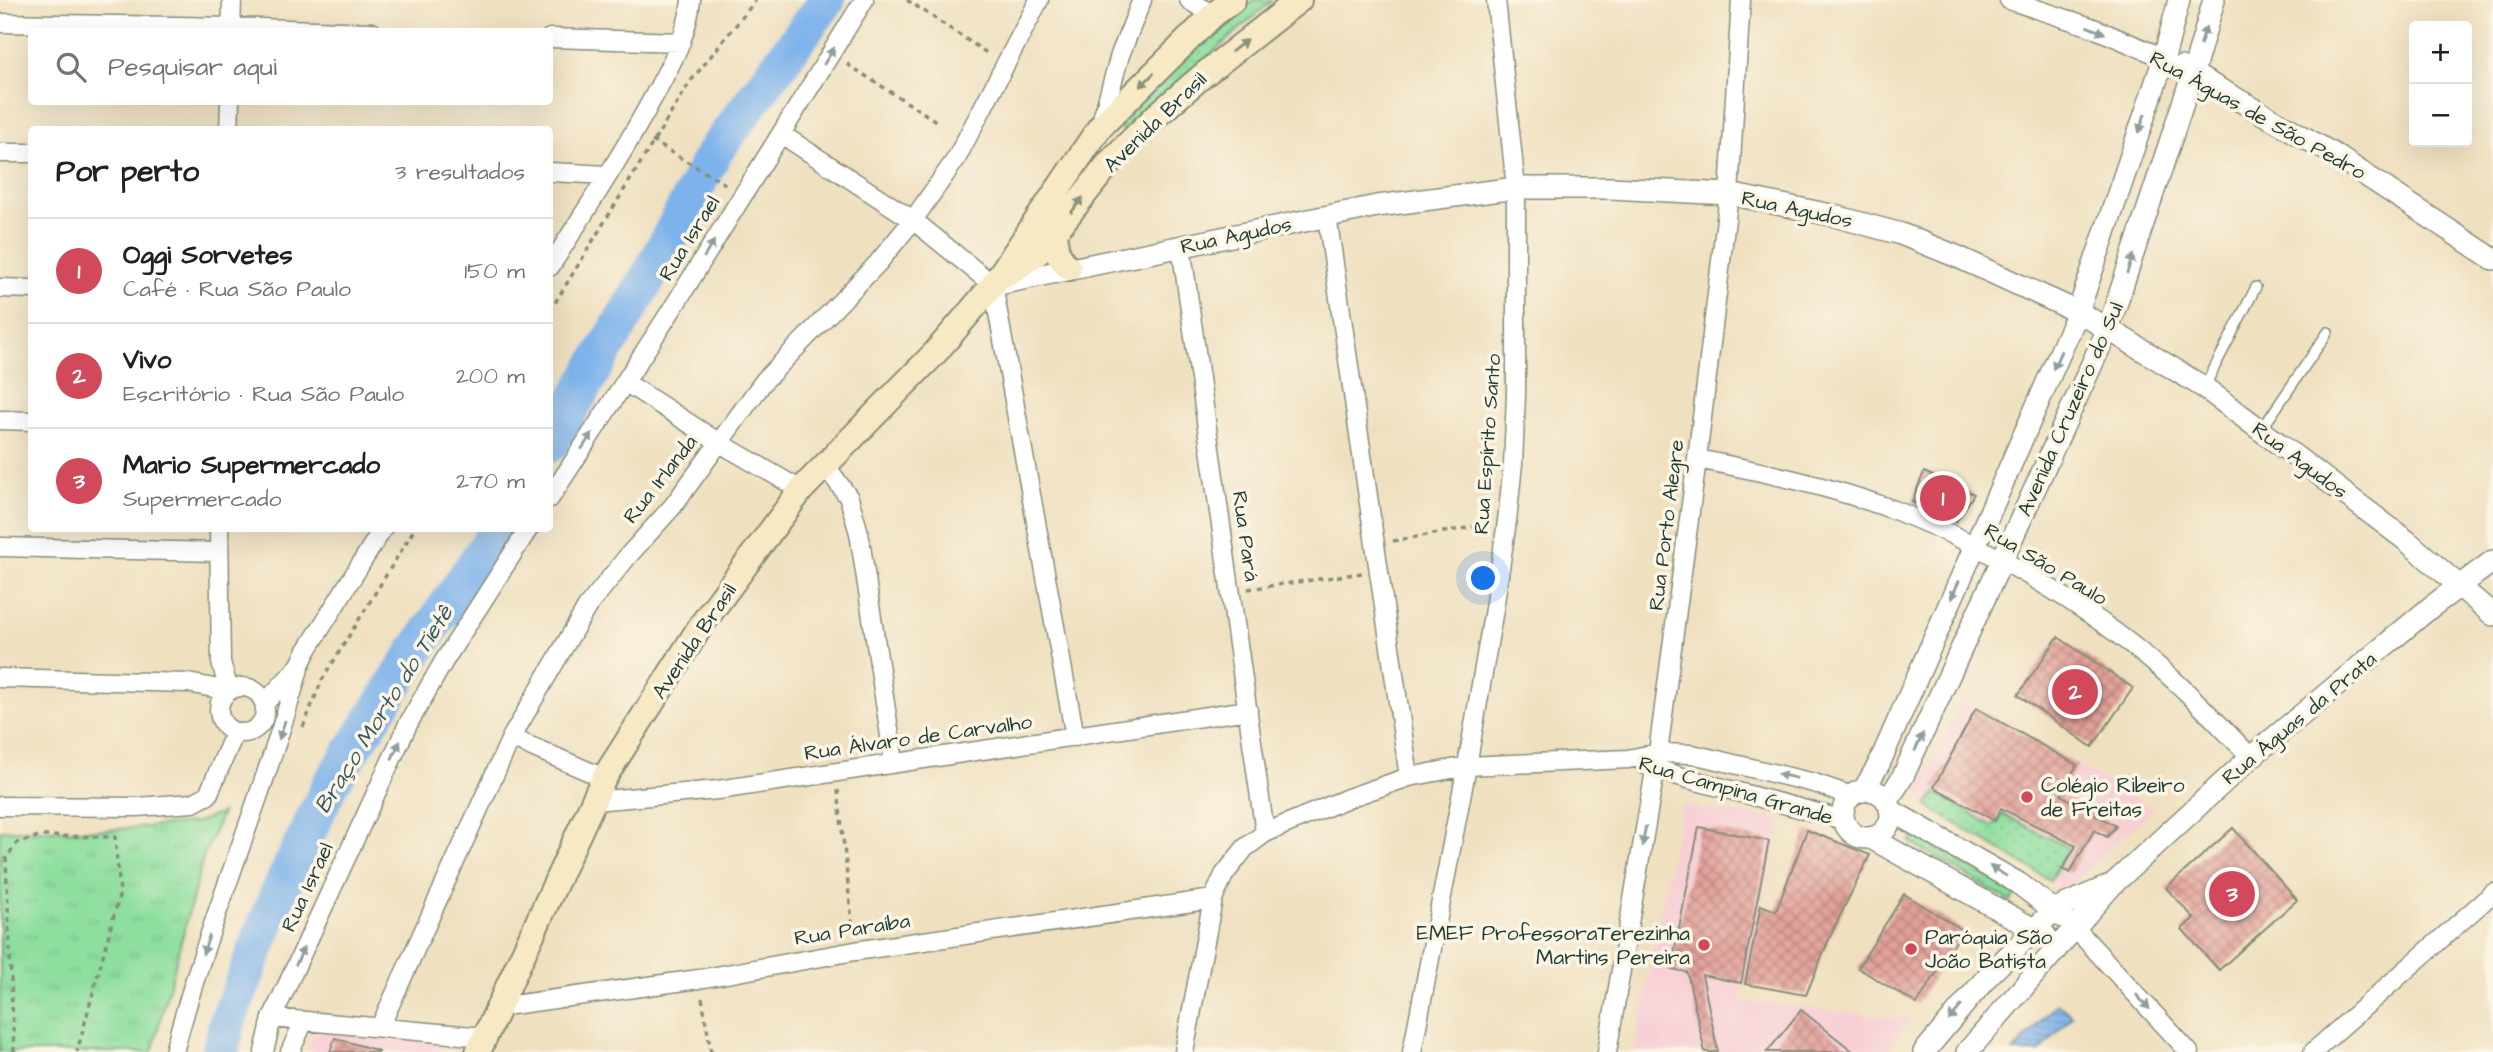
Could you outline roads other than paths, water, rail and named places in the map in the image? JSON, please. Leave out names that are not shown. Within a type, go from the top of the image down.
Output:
[{"type":"main road","name":"Avenida Brasil","points":[[481,1044],[604,778],[702,624],[801,491],[935,353],[993,285],[1100,127],[1213,15],[1233,0]]},
{"type":"main road","name":"Avenida Brasil","points":[[993,285],[1039,252],[1110,162],[1156,116],[1299,0]]},
{"type":"main road","points":[[1056,231],[1056,252],[1069,268]]},
{"type":"street","points":[[231,28],[232,0]]},
{"type":"street","points":[[553,262],[635,132],[681,42],[690,15],[691,0]]},
{"type":"street","name":"Rua Israel","points":[[553,493],[864,0]]},
{"type":"street","name":"Rua Irlanda","points":[[380,1027],[511,738],[587,607],[673,506],[764,382],[878,263],[913,220],[956,159],[1039,0]]},
{"type":"street","points":[[1100,127],[1120,55],[1142,0]]},
{"type":"street","points":[[1189,0],[1213,15]]},
{"type":"street","name":"Rua Espírito Santo","points":[[1412,1052],[1467,766],[1507,521],[1513,464],[1516,395],[1516,188],[1496,0]]},
{"type":"street","name":"Rua Porto Alegre","points":[[1607,1052],[1657,761],[1698,458],[1729,194],[1741,0]]},
{"type":"street","name":"Rua Águas de São Pedro","points":[[2008,0],[2091,27],[2193,73],[2335,155],[2493,259]]},
{"type":"street","name":"Avenida Cruzeiro do Sul","points":[[1858,793],[1879,764],[2078,312],[2164,58],[2179,0]]},
{"type":"street","name":"Avenida Cruzeiro do Sul","points":[[1889,806],[2109,329],[2193,73],[2214,0]]},
{"type":"street","points":[[0,23],[192,28]]},
{"type":"street","points":[[553,38],[681,42]]},
{"type":"street","points":[[229,126],[230,105]]},
{"type":"street","points":[[781,134],[913,220],[993,285],[1075,737]]},
{"type":"street","points":[[0,153],[28,153]]},
{"type":"street","points":[[553,172],[608,175]]},
{"type":"street","name":"Rua Agudos","points":[[993,285],[1377,206],[1516,188],[1610,188],[1729,194],[1831,215],[1901,234],[1958,257],[2109,329],[2205,388],[2407,541],[2493,615]]},
{"type":"street","points":[[1327,216],[1409,777]]},
{"type":"street","name":"Rua Pará","points":[[1181,246],[1265,833]]},
{"type":"street","points":[[0,288],[28,289]]},
{"type":"street","points":[[625,382],[801,491]]},
{"type":"street","points":[[0,420],[28,421]]},
{"type":"street","name":"Rua São Paulo","points":[[1698,458],[1764,472],[1897,511],[2002,561],[2079,608],[2132,645],[2162,669],[2251,757]]},
{"type":"street","points":[[826,466],[849,498],[859,533],[894,762]]},
{"type":"street","points":[[219,532],[221,662],[229,691]]},
{"type":"street","points":[[174,1052],[191,989],[283,728],[300,665],[380,532]]},
{"type":"street","name":"Rua Israel","points":[[264,1052],[272,1018],[408,724],[450,650],[526,532]]},
{"type":"street","points":[[0,547],[218,552]]},
{"type":"street","name":"Rua Águas da Prata","points":[[1967,1052],[2112,885],[2251,757],[2459,585],[2493,561]]},
{"type":"street","points":[[265,704],[300,665]]},
{"type":"street","points":[[0,678],[188,683],[229,691]]},
{"type":"street","points":[[235,688],[250,688],[257,692],[265,704],[265,718],[261,725],[247,733],[235,732],[225,726],[219,711],[220,703],[229,691],[235,688]]},
{"type":"street","name":"Rua Álvaro de Carvalho","points":[[594,801],[718,790],[1248,710]]},
{"type":"street","points":[[0,806],[136,807],[193,803],[208,795],[235,732]]},
{"type":"street","points":[[511,738],[604,778]]},
{"type":"street","name":"Rua Campina Grande","points":[[1657,761],[1692,754],[1858,793]]},
{"type":"street","name":"Rua Campina Grande","points":[[1184,1052],[1213,899],[1233,862],[1245,848],[1265,833],[1348,798],[1409,777],[1467,766],[1628,759],[1657,761],[1844,820]]},
{"type":"street","points":[[2069,936],[2055,909],[2018,883],[1889,806],[1877,793],[1858,793],[1844,807],[1844,820],[1851,832],[1857,836],[1871,838],[2035,930],[2069,936],[2097,953],[2189,1052]]},
{"type":"street","points":[[1871,838],[1884,831],[1888,825],[1889,806]]},
{"type":"street","name":"Rua Águas da Prata","points":[[2055,909],[2112,885]]},
{"type":"street","points":[[2313,1052],[2493,892]]},
{"type":"street","name":"Rua Paraíba","points":[[498,1007],[699,979],[855,951],[1213,899]]},
{"type":"street","points":[[1924,1052],[1987,976],[2055,909]]},
{"type":"street","points":[[272,1018],[380,1027],[481,1044]]},
{"type":"street","points":[[289,1052],[304,1021]]},
{"type":"lane","points":[[2205,388],[2256,287]]},
{"type":"lane","points":[[2261,431],[2329,332]]},
{"type":"water","points":[[2057,1003],[2072,1016],[2040,1052],[2013,1052]]},
{"type":"waterway","name":"Braço Morto do Tietê","points":[[553,439],[650,274],[715,151],[827,0]]},
{"type":"waterway","name":"Braço Morto do Tietê","points":[[220,1052],[227,1023],[275,901],[330,785],[496,532]]},
{"type":"place","name":"Oggi Sorvetes","points":[[1943,498]]},
{"type":"place","name":"Vivo","points":[[2075,692]]},
{"type":"place","name":"Colégio Ribeiro de Freitas","points":[[2027,797]]},
{"type":"place","name":"Mario Supermercado","points":[[2232,894]]},
{"type":"place","name":"EMEF ProfessoraTerezinha Martins Pereira","points":[[1704,945]]},
{"type":"place","name":"Paróquia São João Batista","points":[[1911,949]]}]
